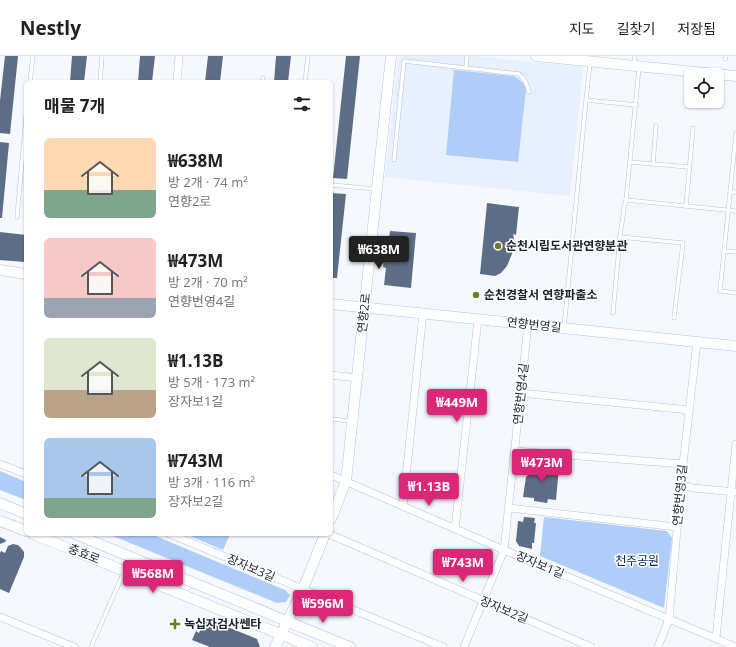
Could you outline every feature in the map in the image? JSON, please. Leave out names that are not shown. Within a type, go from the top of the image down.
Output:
[{"type":"street","points":[[176,80],[179,56]]},
{"type":"street","name":"연향2로","points":[[333,514],[346,481],[391,56]]},
{"type":"street","points":[[536,56],[590,62],[636,63],[736,76]]},
{"type":"street","points":[[0,270],[24,274]]},
{"type":"street","name":"연향번영길","points":[[333,304],[736,346]]},
{"type":"street","points":[[403,506],[423,314]]},
{"type":"street","points":[[455,529],[478,319]]},
{"type":"street","name":"연향번영4길","points":[[464,647],[504,550],[528,324]]},
{"type":"street","name":"연향번영3길","points":[[658,647],[669,619],[683,464],[697,342]]},
{"type":"street","points":[[333,375],[357,378]]},
{"type":"street","points":[[521,393],[689,410]]},
{"type":"street","points":[[716,638],[733,492],[736,444]]},
{"type":"street","points":[[515,451],[683,464]]},
{"type":"street","points":[[0,464],[24,473]]},
{"type":"street","name":"장자보1길","points":[[333,476],[504,550],[736,646]]},
{"type":"street","points":[[681,484],[692,488],[733,492]]},
{"type":"street","points":[[0,503],[24,513]]},
{"type":"street","points":[[509,508],[677,527]]},
{"type":"street","points":[[0,520],[24,530]]},
{"type":"street","name":"충효로","points":[[38,536],[312,647]]},
{"type":"street","name":"충효로","points":[[80,536],[350,647]]},
{"type":"street","name":"장자보3길","points":[[175,536],[443,647]]},
{"type":"street","points":[[275,647],[303,589],[324,536]]},
{"type":"street","name":"장자보2길","points":[[333,536],[591,647]]},
{"type":"street","points":[[0,616],[74,647]]},
{"type":"lane","points":[[30,80],[33,56]]},
{"type":"lane","points":[[100,80],[102,56]]},
{"type":"lane","points":[[305,80],[308,56]]},
{"type":"lane","points":[[466,68],[467,56]]},
{"type":"lane","points":[[394,160],[404,61],[519,74],[528,85],[529,92]]},
{"type":"lane","points":[[564,328],[590,62]]},
{"type":"lane","points":[[613,313],[620,237],[626,200],[636,105],[636,63]]},
{"type":"lane","points":[[586,100],[636,105]]},
{"type":"lane","points":[[653,164],[656,126]]},
{"type":"lane","points":[[686,206],[693,128]]},
{"type":"lane","points":[[736,134],[720,291],[736,293]]},
{"type":"lane","points":[[17,217],[24,141]]},
{"type":"lane","points":[[630,162],[689,167]]},
{"type":"lane","points":[[333,185],[377,189]]},
{"type":"lane","points":[[730,192],[736,192]]},
{"type":"lane","points":[[626,200],[736,211]]},
{"type":"lane","points":[[620,237],[683,243],[674,318]]},
{"type":"lane","points":[[724,251],[736,252]]},
{"type":"lane","points":[[333,419],[352,421]]},
{"type":"lane","points":[[91,647],[124,571]]},
{"type":"shaded area","points":[[401,56],[472,56],[583,67],[570,196],[385,177],[398,59]]},
{"type":"green space","points":[[454,70],[513,76],[522,83],[526,89],[518,162],[446,155]]},
{"type":"green space","points":[[0,471],[24,481],[24,499],[0,490]]},
{"type":"green space","name":"천주공원","points":[[544,517],[667,531],[672,538],[664,608],[540,556]]},
{"type":"green space","points":[[113,536],[156,536],[285,590],[290,595],[286,602],[277,603]]},
{"type":"green space","points":[[190,536],[229,536],[223,550]]},
{"type":"building","points":[[5,56],[18,56],[10,134],[0,133],[0,101]]},
{"type":"building","points":[[72,56],[87,56],[84,80],[70,80]]},
{"type":"building","points":[[140,56],[155,56],[152,80],[138,80]]},
{"type":"building","points":[[208,56],[223,56],[220,80],[205,80]]},
{"type":"building","points":[[276,56],[291,56],[288,80],[274,80]]},
{"type":"building","points":[[346,56],[360,56],[347,179],[333,178]]},
{"type":"building","points":[[0,142],[9,143],[2,218],[0,218]]},
{"type":"building","points":[[333,193],[346,194],[337,278],[333,278]]},
{"type":"building","name":"순천시립도서관연향분관","points":[[487,203],[519,207],[516,235],[513,234],[514,239],[512,254],[507,266],[501,273],[495,276],[480,274]]},
{"type":"building","points":[[390,231],[416,233],[411,288],[384,285],[386,268],[383,267],[385,248],[388,248]]},
{"type":"building","points":[[0,232],[24,235],[24,262],[0,260]]},
{"type":"building","points":[[535,465],[559,467],[556,500],[548,499],[547,503],[534,501],[534,498],[523,497],[526,477],[528,475],[527,471]]},
{"type":"building","points":[[524,517],[535,518],[534,523],[536,523],[532,549],[519,546],[516,541],[518,521],[523,522]]},
{"type":"building","points":[[0,537],[6,540],[5,542],[0,544]]},
{"type":"building","points":[[13,544],[18,545],[21,548],[24,552],[24,557],[9,593],[0,589],[0,553],[1,551],[5,553],[8,546]]},
{"type":"building","points":[[205,618],[257,639],[260,647],[210,647],[192,640],[196,631],[199,633]]},
{"type":"place","name":"순천시립도서관연향분관","points":[[498,246]]},
{"type":"place","name":"순천경찰서 연향파출소","points":[[476,295]]},
{"type":"place","name":"녹십자검사쎈타","points":[[175,624]]}]
